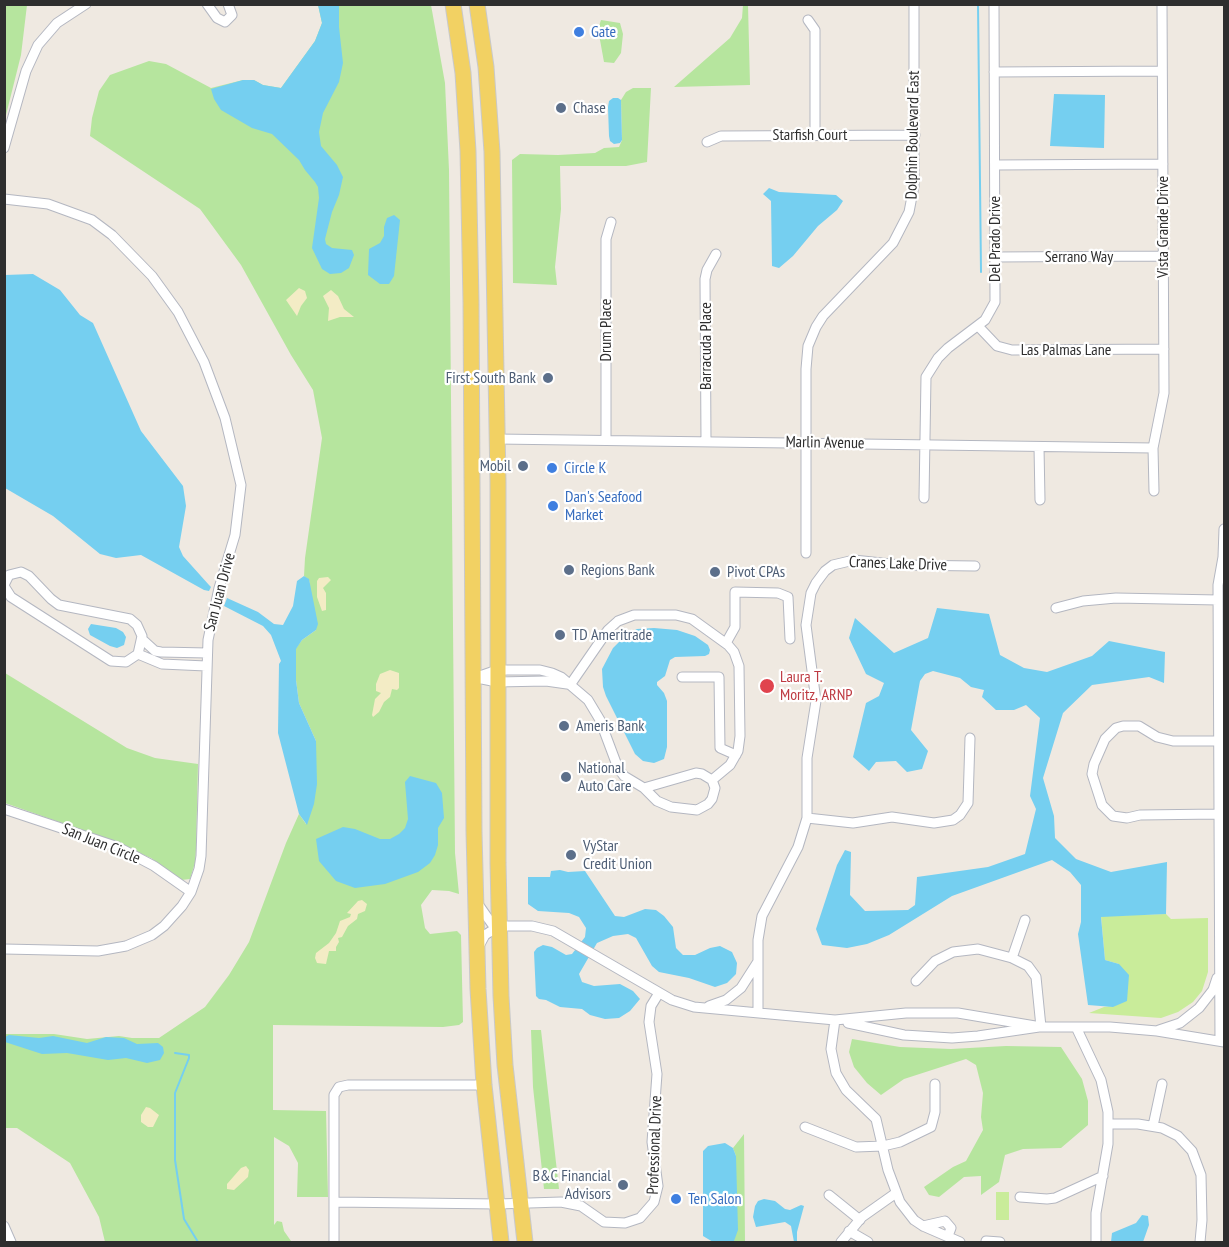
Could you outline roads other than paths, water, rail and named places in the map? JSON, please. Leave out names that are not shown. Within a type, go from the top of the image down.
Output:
[{"type":"main road","points":[[453,4],[465,87],[468,151],[476,951],[484,1085],[501,1242]]},
{"type":"main road","points":[[477,4],[491,117],[497,439],[499,926],[505,1065],[525,1242]]},
{"type":"main road","points":[[471,302],[477,324],[478,418],[482,429],[488,436],[497,439]]},
{"type":"main road","points":[[472,469],[478,454],[497,439]]},
{"type":"street","points":[[4,148],[26,71],[37,48],[57,23],[86,4]]},
{"type":"street","points":[[207,4],[219,20],[225,22],[232,15],[228,4]]},
{"type":"street","name":"Dolphin Boulevard East","points":[[806,553],[806,359],[810,338],[823,316],[888,250],[903,228],[909,212],[913,195],[915,135],[914,4]]},
{"type":"street","name":"Del Prado Drive","points":[[924,498],[926,377],[938,358],[948,348],[990,315],[995,302],[994,4]]},
{"type":"street","name":"Vista Grande Drive","points":[[1154,491],[1153,448],[1164,393],[1162,4]]},
{"type":"street","points":[[808,20],[814,30],[815,135]]},
{"type":"street","points":[[994,72],[1162,71]]},
{"type":"street","name":"Starfish Court","points":[[707,142],[721,136],[915,135]]},
{"type":"street","points":[[995,165],[1163,164]]},
{"type":"street","name":"San Juan Drive","points":[[4,199],[62,207],[92,220],[134,256],[178,312],[202,358],[225,418],[241,481],[235,535],[215,606],[207,653],[201,856],[191,892],[164,926],[152,935],[126,946],[98,951],[4,949]]},
{"type":"street","name":"Drum Place","points":[[606,440],[606,239],[611,222]]},
{"type":"street","name":"Barracuda Place","points":[[706,441],[705,279],[716,254]]},
{"type":"street","name":"Serrano Way","points":[[995,258],[1163,256]]},
{"type":"street","name":"Las Palmas Lane","points":[[978,326],[997,346],[1012,350],[1164,349]]},
{"type":"street","name":"Marlin Avenue","points":[[497,439],[1153,448]]},
{"type":"street","points":[[1039,447],[1040,500]]},
{"type":"street","points":[[475,900],[488,920],[499,926],[543,928],[576,943],[659,993],[684,1005],[835,1020],[904,1035],[929,1037],[978,1036],[1041,1027],[1076,1027],[1157,1031],[1222,1041],[1219,969],[1222,909],[1218,814],[1221,720],[1218,578],[1222,563],[1224,529]]},
{"type":"street","name":"Cranes Lake Drive","points":[[758,1012],[758,940],[762,916],[798,847],[807,818],[807,758],[816,701],[806,625],[809,601],[816,583],[833,565],[854,560],[900,565],[975,566]]},
{"type":"street","points":[[143,640],[138,654],[123,663],[111,661],[10,597],[4,586],[7,573],[25,573],[59,604],[130,619],[138,625],[143,640],[155,651],[171,654],[207,653]]},
{"type":"street","points":[[726,643],[735,627],[735,592],[778,593],[788,597],[790,639]]},
{"type":"street","points":[[1056,608],[1083,601],[1116,598],[1218,600]]},
{"type":"street","points":[[46,621],[59,604]]},
{"type":"street","points":[[570,685],[612,626],[626,617],[634,615],[684,616],[692,619],[726,643],[734,652],[739,666],[740,736],[736,755],[730,765],[712,780]]},
{"type":"street","points":[[138,654],[156,663],[206,666]]},
{"type":"street","points":[[171,654],[171,665]]},
{"type":"street","points":[[474,678],[497,676],[570,685],[580,692],[595,710],[618,768],[624,776],[644,788],[662,804],[684,810],[697,810],[703,808],[712,799],[715,788],[712,780],[696,773],[644,788]]},
{"type":"street","points":[[682,677],[719,677],[720,748],[736,755]]},
{"type":"street","points":[[1218,814],[1140,815],[1127,818],[1113,816],[1102,806],[1092,774],[1105,739],[1110,733],[1123,726],[1139,726],[1157,737],[1173,741],[1220,736]]},
{"type":"street","points":[[807,818],[853,823],[892,817],[934,822],[953,820],[960,815],[968,803],[970,738]]},
{"type":"street","name":"San Juan Circle","points":[[4,809],[118,847],[154,866],[191,892]]},
{"type":"street","points":[[1012,958],[1025,920]]},
{"type":"street","points":[[476,951],[486,935],[499,926]]},
{"type":"street","points":[[916,981],[935,960],[953,952],[966,949],[978,950],[1012,958],[1028,966],[1036,977],[1041,1027]]},
{"type":"street","name":"Cranes Lake Drive","points":[[704,1008],[734,995],[746,983],[758,961]]},
{"type":"street","points":[[1157,1031],[1180,1023],[1199,1008],[1213,990],[1219,969]]},
{"type":"street","name":"Professional Drive","points":[[334,1202],[571,1203],[581,1206],[604,1222],[615,1224],[634,1221],[651,1208],[658,1185],[652,1142],[657,1074],[649,1022],[651,1006],[659,993]]},
{"type":"street","points":[[835,1020],[933,1012],[984,1016],[1041,1027]]},
{"type":"street","points":[[835,1020],[831,1049],[836,1073],[846,1090],[876,1119],[896,1193],[906,1212],[923,1226],[960,1242]]},
{"type":"street","points":[[1076,1027],[1101,1080],[1106,1095],[1109,1124],[1108,1144],[1096,1212],[1096,1242]]},
{"type":"street","points":[[806,1127],[855,1147],[883,1146],[916,1136],[931,1127],[935,1112],[935,1084]]},
{"type":"street","points":[[1153,1126],[1162,1084]]},
{"type":"street","points":[[334,1242],[334,1095],[339,1087],[348,1085],[484,1085]]},
{"type":"street","points":[[1109,1124],[1153,1126],[1170,1131],[1192,1151],[1201,1175],[1203,1193],[1200,1242]]},
{"type":"street","points":[[1020,1197],[1055,1198],[1103,1176]]},
{"type":"street","points":[[841,1242],[860,1220],[896,1193]]},
{"type":"street","points":[[829,1195],[860,1220]]},
{"type":"street","points":[[4,1226],[10,1242]]},
{"type":"street","points":[[849,1231],[868,1242]]},
{"type":"street","points":[[986,1241],[1000,1242]]},
{"type":"water","points":[[318,5],[339,5],[343,63],[339,82],[323,113],[319,132],[321,146],[337,165],[343,177],[325,239],[326,244],[332,248],[352,250],[354,255],[349,268],[341,273],[330,274],[322,269],[312,248],[319,198],[315,182],[299,160],[272,134],[252,128],[221,110],[211,89],[243,80],[254,80],[263,85],[281,88],[315,41],[322,23]]},
{"type":"water","points":[[1054,94],[1105,95],[1104,148],[1050,146]]},
{"type":"water","points":[[613,98],[621,100],[622,140],[614,144],[610,141],[609,136],[608,107],[609,101]]},
{"type":"water","points":[[769,188],[779,192],[836,195],[843,201],[837,210],[818,226],[793,256],[779,268],[772,266],[771,201],[763,194]]},
{"type":"water","points":[[394,215],[400,220],[394,276],[389,284],[380,284],[368,275],[369,249],[380,243],[384,236],[387,218]]},
{"type":"water","points":[[33,274],[60,290],[80,315],[93,323],[141,431],[183,486],[186,506],[179,547],[183,556],[211,587],[209,591],[141,555],[116,558],[100,554],[53,516],[5,488],[5,275]]},
{"type":"water","points":[[304,576],[309,579],[318,624],[316,630],[302,640],[296,649],[299,703],[316,741],[317,784],[314,804],[307,825],[299,814],[278,733],[279,664],[281,661],[271,635],[263,626],[224,606],[227,598],[258,612],[274,624],[283,625],[293,606],[297,581]]},
{"type":"water","points":[[937,608],[989,614],[1000,655],[1024,668],[1047,672],[1092,656],[1109,641],[1165,652],[1164,683],[1149,677],[1092,685],[1063,713],[1043,778],[1054,816],[1055,838],[1076,859],[1111,872],[1167,862],[1166,914],[1101,917],[1105,960],[1119,964],[1129,975],[1127,1001],[1113,1007],[1088,1005],[1078,934],[1081,922],[1081,885],[1070,872],[1052,860],[952,896],[889,935],[867,944],[847,948],[822,945],[816,929],[837,865],[845,850],[851,852],[850,895],[865,911],[908,910],[915,905],[917,877],[988,867],[1025,854],[1036,809],[1030,796],[1040,718],[1026,705],[1014,710],[996,710],[982,697],[984,690],[971,687],[960,678],[933,671],[925,674],[920,681],[911,730],[928,751],[922,769],[907,772],[896,761],[876,762],[869,771],[853,757],[866,703],[879,696],[884,683],[866,674],[849,638],[855,618],[894,653],[928,638]]},
{"type":"water","points":[[91,624],[116,628],[123,632],[126,637],[124,645],[117,648],[110,646],[90,635],[88,629]]},
{"type":"water","points":[[637,629],[677,630],[695,636],[708,645],[710,650],[705,656],[675,657],[670,660],[665,676],[657,682],[667,701],[667,747],[664,759],[654,763],[643,761],[635,754],[606,696],[602,669],[613,648],[628,633]]},
{"type":"water","points":[[410,776],[436,783],[442,793],[444,818],[438,828],[438,845],[430,863],[418,872],[385,884],[355,888],[336,881],[319,861],[316,839],[343,827],[380,839],[390,839],[399,834],[405,828],[408,819],[405,782]]},
{"type":"water","points":[[551,871],[585,871],[615,916],[624,917],[645,909],[656,910],[673,927],[676,948],[683,955],[695,955],[720,946],[732,952],[737,963],[736,974],[727,983],[715,987],[689,978],[659,972],[652,966],[636,938],[628,934],[613,936],[597,943],[579,974],[582,982],[594,986],[620,984],[633,991],[640,999],[630,1011],[619,1018],[605,1019],[590,1015],[582,1009],[560,1007],[539,999],[536,996],[534,952],[543,945],[566,955],[572,954],[585,937],[586,928],[579,917],[569,913],[538,911],[528,904],[528,877],[550,877]]},
{"type":"water","points":[[9,1035],[39,1038],[53,1036],[87,1043],[106,1037],[124,1038],[137,1044],[158,1043],[163,1047],[164,1053],[160,1060],[147,1063],[126,1058],[108,1060],[67,1053],[42,1054],[5,1042],[5,1037]]},
{"type":"water","points":[[725,1143],[733,1148],[736,1156],[738,1230],[734,1241],[713,1242],[703,1236],[703,1151],[708,1146]]},
{"type":"water","points":[[764,1199],[775,1201],[790,1210],[804,1206],[797,1232],[797,1242],[794,1242],[791,1226],[785,1222],[756,1227],[753,1217],[755,1206],[758,1201]]},
{"type":"water","points":[[1142,1215],[1148,1216],[1149,1225],[1143,1242],[1111,1242],[1112,1233],[1136,1223]]},
{"type":"waterway","points":[[978,4],[981,272]]},
{"type":"waterway","points":[[175,1053],[189,1055],[175,1093],[175,1160],[184,1219],[198,1242]]},
{"type":"place","name":"Gate","points":[[579,32]]},
{"type":"place","name":"Chase","points":[[561,108]]},
{"type":"place","name":"First South Bank","points":[[548,378]]},
{"type":"place","name":"Mobil","points":[[523,466]]},
{"type":"place","name":"Circle K","points":[[552,468]]},
{"type":"place","name":"Dan's Seafood Market","points":[[553,506]]},
{"type":"place","name":"Regions Bank","points":[[569,570]]},
{"type":"place","name":"Pivot CPAs","points":[[715,572]]},
{"type":"place","name":"TD Ameritrade","points":[[560,635]]},
{"type":"place","name":"Laura T. Moritz, ARNP","points":[[767,686]]},
{"type":"place","name":"Ameris Bank","points":[[564,726]]},
{"type":"place","name":"National Auto Care","points":[[566,777]]},
{"type":"place","name":"VyStar Credit Union","points":[[571,855]]},
{"type":"place","name":"B&C Financial Advisors","points":[[623,1185]]},
{"type":"place","name":"Ten Salon","points":[[676,1199]]}]
